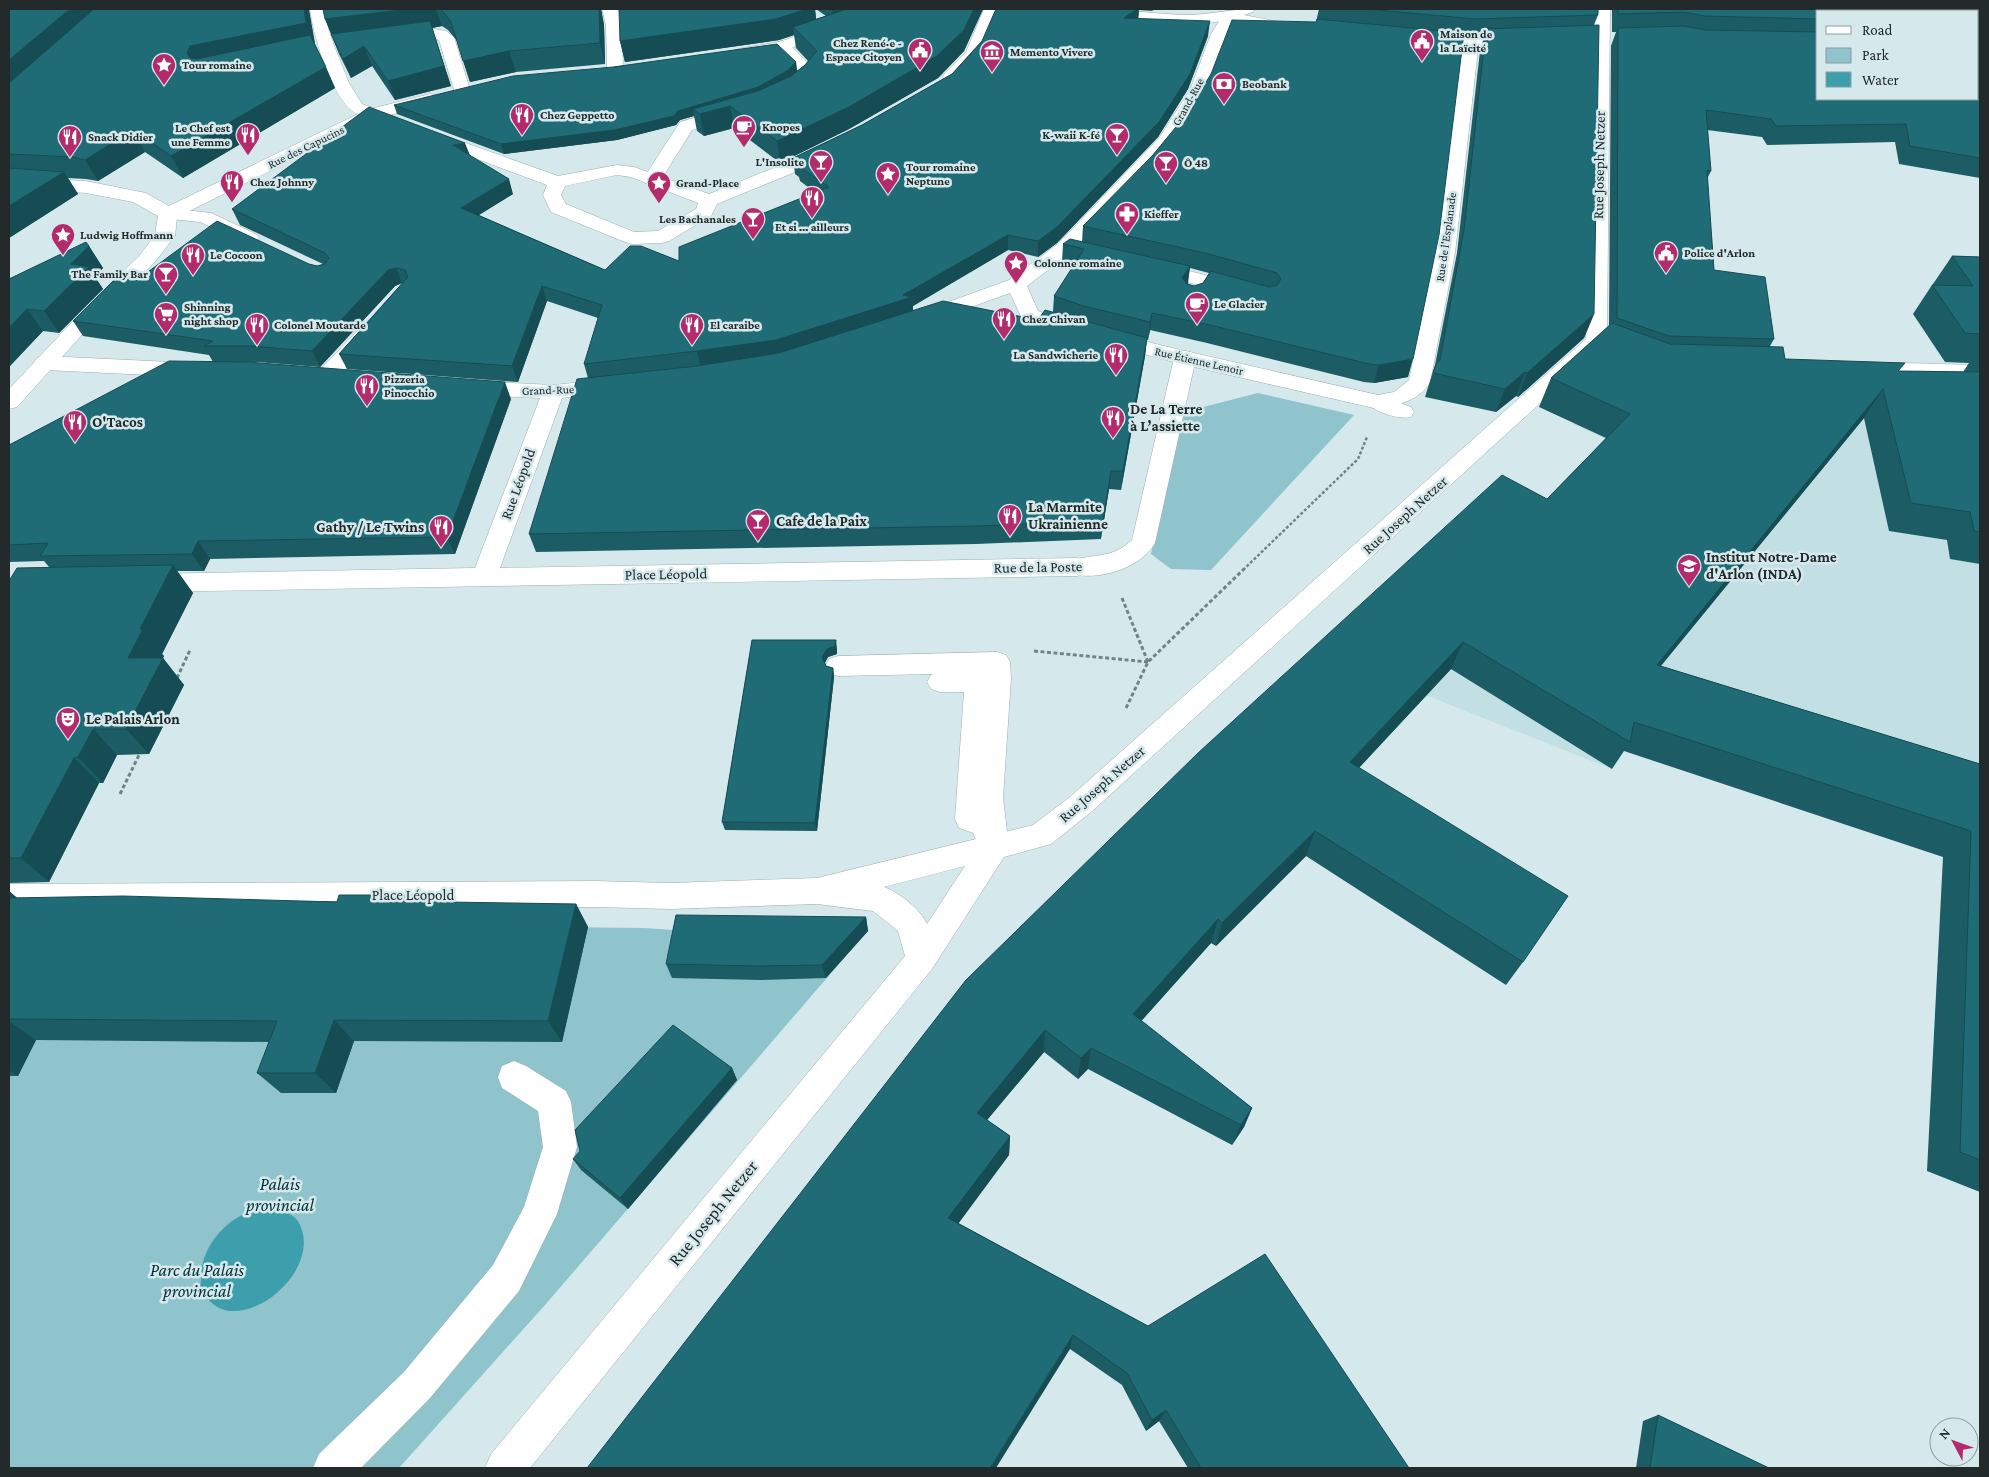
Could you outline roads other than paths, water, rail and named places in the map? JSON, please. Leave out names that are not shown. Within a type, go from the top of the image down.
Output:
[{"type":"street","points":[[320,9],[320,28],[326,48],[354,107],[399,124]]},
{"type":"street","points":[[610,9],[614,25],[615,70]]},
{"type":"street","points":[[730,54],[782,46],[888,9]]},
{"type":"street","points":[[938,88],[973,54],[992,9]]},
{"type":"street","points":[[1090,9],[1189,21],[1212,20],[1248,9]]},
{"type":"street","name":"Rue Joseph Netzer","points":[[817,891],[994,848],[1041,834],[1080,805],[1605,344],[1601,66],[1602,9]]},
{"type":"street","points":[[1230,16],[1264,25],[1293,27]]},
{"type":"street","name":"Grand-Rue","points":[[909,323],[1016,284],[1065,248],[1166,141],[1198,90],[1218,34],[1230,16]]},
{"type":"street","points":[[819,20],[833,29]]},
{"type":"street","points":[[384,40],[432,33],[441,33],[446,36],[462,90]]},
{"type":"street","points":[[1410,37],[1470,44],[1537,42]]},
{"type":"street","points":[[1582,40],[1601,38],[1617,44],[1601,66]]},
{"type":"street","name":"Rue de l'Esplanade","points":[[1378,402],[1401,397],[1419,384],[1445,254],[1470,44]]},
{"type":"street","points":[[308,52],[346,45]]},
{"type":"street","points":[[775,98],[804,81],[809,72],[782,46]]},
{"type":"street","points":[[596,72],[634,67]]},
{"type":"street","name":"Rue des Capucins","points":[[168,214],[372,114],[480,87]]},
{"type":"street","points":[[652,179],[686,126],[751,107]]},
{"type":"street","points":[[417,130],[557,182],[617,170],[634,172],[709,201]]},
{"type":"street","points":[[557,182],[552,195],[558,208],[632,238],[662,237],[704,212],[709,201],[782,171],[839,143]]},
{"type":"street","points":[[9,182],[86,187],[139,197],[168,214],[204,216],[264,245]]},
{"type":"street","points":[[9,402],[81,324],[146,259],[165,236],[168,214]]},
{"type":"street","points":[[1065,248],[1085,252]]},
{"type":"street","points":[[1133,263],[1197,288],[1257,294]]},
{"type":"street","name":"Rue Étienne Lenoir","points":[[1016,284],[1029,315],[1075,330],[1185,358],[1378,402],[1403,412]]},
{"type":"street","points":[[357,378],[320,375],[377,321]]},
{"type":"street","name":"Rue de la Poste","points":[[736,573],[1077,567],[1109,564],[1130,556],[1143,543],[1185,358]]},
{"type":"street","points":[[45,363],[168,370],[210,370]]},
{"type":"street","points":[[1845,369],[1980,372]]},
{"type":"street","name":"Grand-Rue","points":[[451,386],[553,392],[629,384]]},
{"type":"street","name":"Rue Léopold","points":[[484,577],[553,392]]},
{"type":"street","name":"Place Léopold","points":[[127,583],[736,573]]},
{"type":"street","points":[[837,675],[997,662],[998,678],[989,798],[994,848]]},
{"type":"street","name":"Rue Joseph Netzer","points":[[505,1468],[921,959],[994,848]]},
{"type":"street","points":[[817,891],[880,899],[911,923],[921,959]]},
{"type":"street","name":"Place Léopold","points":[[9,897],[576,894],[670,896],[817,891]]},
{"type":"street","points":[[333,1468],[418,1385],[506,1278],[539,1214],[560,1147],[554,1102],[514,1077]]},
{"type":"water","points":[[259,1209],[279,1209],[297,1219],[304,1240],[301,1260],[291,1278],[276,1294],[258,1305],[240,1311],[222,1309],[208,1299],[201,1289],[202,1267],[210,1245],[225,1227],[235,1219]]},
{"type":"place","name":"Maison de la Laïcité","points":[[1422,62]]},
{"type":"place","name":"Chez René·e - Espace Citoyen","points":[[920,71]]},
{"type":"place","name":"Memento Vivere","points":[[992,73]]},
{"type":"place","name":"Tour romaine","points":[[164,86]]},
{"type":"place","name":"Beobank","points":[[1224,105]]},
{"type":"place","name":"Chez Geppetto","points":[[522,136]]},
{"type":"place","name":"Knopes","points":[[744,148]]},
{"type":"place","name":"Le Chef est une Femme","points":[[248,156]]},
{"type":"place","name":"K-waii K-fé","points":[[1117,156]]},
{"type":"place","name":"Snack Didier","points":[[70,158]]},
{"type":"place","name":"L'Insolite","points":[[821,183]]},
{"type":"place","name":"Ô 48","points":[[1166,184]]},
{"type":"place","name":"Tour romaine Neptune","points":[[888,195]]},
{"type":"place","name":"Chez Johnny","points":[[232,203]]},
{"type":"place","name":"Grand-Place","points":[[659,204]]},
{"type":"place","name":"Et si … ailleurs","points":[[812,219]]},
{"type":"place","name":"Kieffer","points":[[1127,235]]},
{"type":"place","name":"Les Bachanales","points":[[753,240]]},
{"type":"place","name":"Ludwig Hoffmann","points":[[63,256]]},
{"type":"place","name":"Police d'Arlon","points":[[1666,274]]},
{"type":"place","name":"Le Cocoon","points":[[193,276]]},
{"type":"place","name":"Colonne romaine","points":[[1016,284]]},
{"type":"place","name":"The Family Bar","points":[[166,295]]},
{"type":"place","name":"Le Glacier","points":[[1197,325]]},
{"type":"place","name":"Shinning night shop","points":[[166,335]]},
{"type":"place","name":"Chez Chivan","points":[[1004,340]]},
{"type":"place","name":"Colonel Moutarde","points":[[257,346]]},
{"type":"place","name":"El caraibe","points":[[692,346]]},
{"type":"place","name":"La Sandwicherie","points":[[1116,376]]},
{"type":"place","name":"Pizzeria Pinocchio","points":[[367,407]]},
{"type":"place","name":"De La Terre à L’assiette","points":[[1113,439]]},
{"type":"place","name":"O'Tacos","points":[[75,443]]},
{"type":"place","name":"La Marmite Ukrainienne","points":[[1010,537]]},
{"type":"place","name":"Cafe de la Paix","points":[[758,542]]},
{"type":"place","name":"Gathy / Le Twins","points":[[441,548]]},
{"type":"place","name":"Institut Notre-Dame d'Arlon (INDA)","points":[[1689,587]]},
{"type":"place","name":"Le Palais Arlon","points":[[68,740]]},
{"type":"park label","name":"Palais provincial","points":[[280,1194]]},
{"type":"park label","name":"Parc du Palais provincial","points":[[197,1280]]}]
